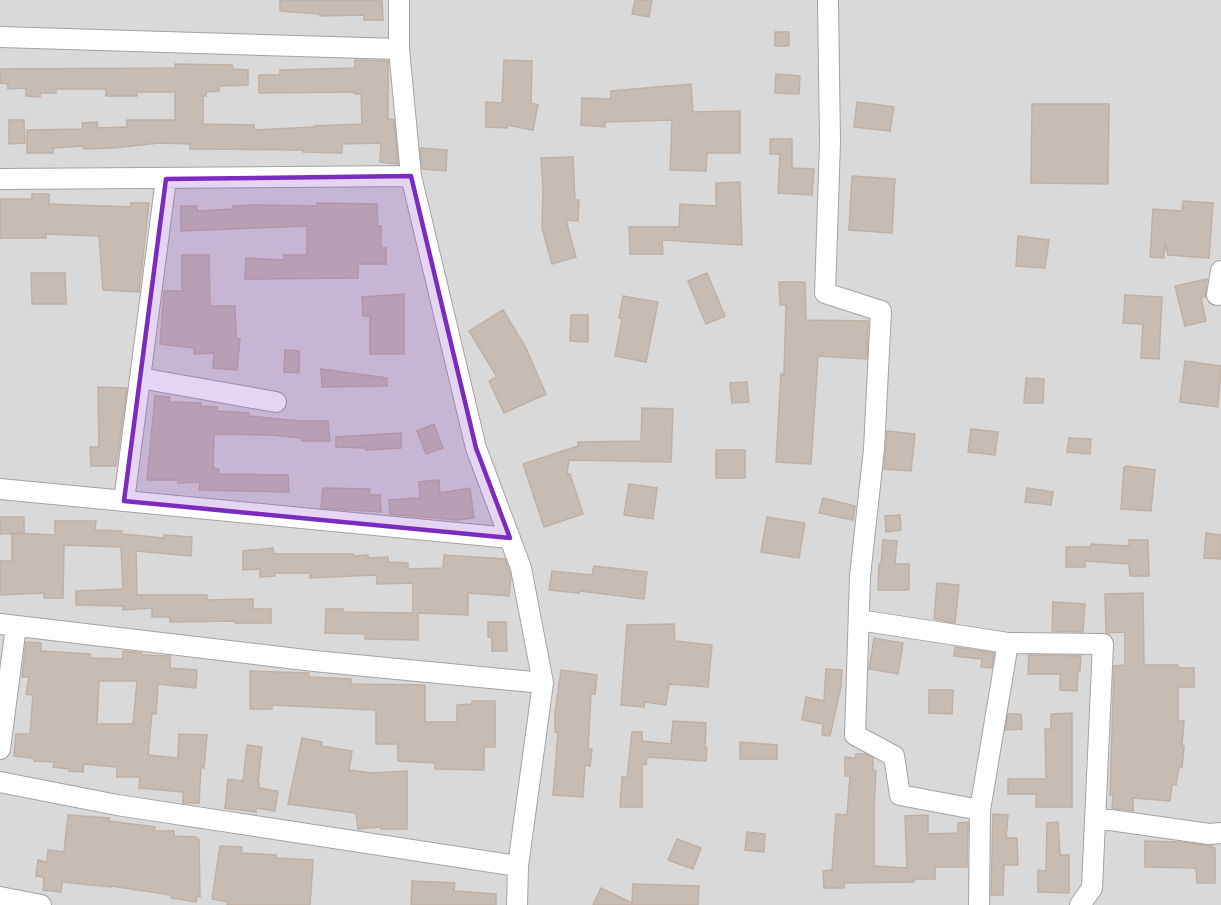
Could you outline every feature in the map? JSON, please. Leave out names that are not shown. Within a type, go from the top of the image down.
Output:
[{"type":"street","points":[[399,0],[399,49],[411,176],[477,448],[521,568],[543,683],[518,866],[517,905]]},
{"type":"street","points":[[828,0],[830,142],[825,293],[880,311],[873,449],[860,576],[855,735],[894,756],[900,795],[980,810]]},
{"type":"street","points":[[0,37],[399,49]]},
{"type":"street","points":[[0,179],[411,176]]},
{"type":"street","points":[[124,501],[166,179]]},
{"type":"street","points":[[1217,295],[1221,271]]},
{"type":"street","points":[[140,378],[276,402]]},
{"type":"street","points":[[0,489],[510,538]]},
{"type":"street","points":[[859,620],[1008,643],[1103,644],[1092,888],[1080,905]]},
{"type":"street","points":[[0,749],[8,625],[314,661],[543,683]]},
{"type":"street","points":[[979,905],[980,810],[1008,643]]},
{"type":"street","points":[[0,782],[117,805],[518,866]]},
{"type":"street","points":[[1096,818],[1209,834],[1221,833]]},
{"type":"street","points":[[0,897],[38,905]]},
{"type":"highlighted area","points":[[411,176],[476,448],[510,538],[124,501],[166,179]]},
{"type":"shaded area","points":[[0,0],[1221,0],[1221,905],[0,905]]},
{"type":"building","points":[[280,0],[382,0],[383,20],[364,20],[364,15],[320,16],[320,14],[280,11]]},
{"type":"building","points":[[635,0],[652,0],[649,17],[632,14]]},
{"type":"building","points":[[775,32],[789,32],[789,46],[775,46]]},
{"type":"building","points":[[355,60],[388,61],[388,119],[394,120],[398,164],[380,162],[381,143],[342,144],[342,153],[303,152],[303,150],[190,149],[190,144],[159,143],[114,148],[84,149],[83,146],[53,148],[53,153],[27,153],[27,130],[83,129],[82,123],[97,122],[98,128],[127,127],[127,120],[175,120],[175,92],[137,92],[137,96],[106,96],[106,89],[56,89],[56,93],[40,93],[40,97],[26,96],[26,88],[8,89],[8,84],[0,83],[0,69],[175,68],[175,64],[232,65],[233,69],[248,70],[248,85],[219,86],[219,91],[206,92],[206,96],[203,96],[203,124],[254,125],[254,130],[362,124],[361,94],[355,94],[355,92],[259,93],[259,75],[280,75],[280,70],[355,68]]},
{"type":"building","points":[[504,60],[532,61],[531,103],[538,105],[533,130],[507,125],[507,128],[486,127],[486,102],[502,103]]},
{"type":"building","points":[[776,74],[800,76],[799,94],[775,93]]},
{"type":"building","points":[[691,84],[693,112],[740,111],[740,153],[707,153],[706,171],[670,170],[672,120],[605,122],[605,127],[581,125],[582,98],[611,99],[611,91]]},
{"type":"building","points":[[857,102],[894,107],[890,131],[854,127]]},
{"type":"building","points":[[1032,104],[1109,104],[1108,184],[1031,183]]},
{"type":"building","points":[[9,120],[24,120],[25,143],[9,144]]},
{"type":"building","points":[[770,139],[792,139],[792,168],[814,169],[812,195],[778,193],[780,154],[770,154]]},
{"type":"building","points":[[420,148],[447,150],[446,171],[422,169]]},
{"type":"building","points":[[573,157],[575,200],[579,200],[578,221],[566,220],[576,257],[552,264],[542,228],[541,158]]},
{"type":"building","points":[[852,176],[895,179],[892,233],[849,230]]},
{"type":"building","points":[[740,182],[742,245],[662,240],[663,254],[630,254],[629,227],[679,227],[680,204],[716,206],[716,183]]},
{"type":"building","points":[[32,194],[49,194],[49,204],[131,207],[131,203],[149,203],[139,292],[103,290],[99,236],[46,234],[46,238],[0,238],[0,199],[32,199]]},
{"type":"building","points":[[1183,201],[1213,203],[1209,258],[1168,255],[1165,243],[1164,258],[1150,257],[1153,209],[1182,211]]},
{"type":"building","points":[[317,203],[377,204],[378,226],[381,226],[381,248],[386,248],[386,264],[358,264],[358,278],[245,279],[246,258],[284,260],[284,255],[307,255],[307,226],[181,231],[181,206],[197,206],[197,211],[233,209],[233,206],[253,205],[317,206]]},
{"type":"building","points":[[1018,236],[1049,240],[1045,268],[1016,266]]},
{"type":"building","points":[[182,255],[209,255],[210,306],[235,306],[236,338],[240,339],[237,370],[213,368],[214,353],[194,354],[194,348],[160,344],[164,291],[182,291]]},
{"type":"building","points":[[31,273],[65,273],[66,304],[32,304]]},
{"type":"building","points":[[707,273],[725,316],[706,324],[688,281]]},
{"type":"building","points":[[1207,279],[1205,297],[1201,298],[1206,321],[1185,326],[1175,286]]},
{"type":"building","points":[[779,282],[805,282],[806,320],[868,321],[867,359],[818,356],[811,464],[776,462],[781,374],[784,375],[786,305],[780,305]]},
{"type":"building","points":[[404,294],[404,354],[370,354],[370,316],[363,316],[362,297]]},
{"type":"building","points":[[1125,295],[1162,297],[1159,359],[1141,358],[1143,324],[1123,323]]},
{"type":"building","points":[[623,296],[658,302],[646,362],[615,356],[622,319],[619,318]]},
{"type":"building","points":[[503,310],[525,346],[546,394],[504,413],[489,381],[497,377],[469,331]]},
{"type":"building","points":[[571,315],[588,315],[588,342],[570,341]]},
{"type":"building","points":[[285,350],[299,351],[299,373],[284,372]]},
{"type":"building","points":[[1185,361],[1221,366],[1218,407],[1180,402]]},
{"type":"building","points":[[321,369],[387,378],[387,386],[322,387]]},
{"type":"building","points":[[1026,378],[1044,379],[1043,403],[1024,403]]},
{"type":"building","points":[[747,382],[749,402],[732,403],[730,383]]},
{"type":"building","points":[[98,387],[127,388],[116,466],[91,466],[90,447],[99,447]]},
{"type":"building","points":[[155,396],[170,397],[169,402],[201,403],[200,406],[217,407],[217,411],[249,413],[249,416],[299,421],[328,421],[330,441],[302,441],[302,438],[271,435],[214,434],[213,468],[219,469],[218,474],[288,475],[289,492],[199,490],[200,482],[178,483],[178,480],[147,480]]},
{"type":"building","points":[[642,408],[673,409],[671,462],[569,460],[567,474],[570,474],[583,514],[544,527],[523,464],[578,446],[578,442],[641,441]]},
{"type":"building","points":[[434,424],[443,448],[426,454],[417,431]]},
{"type":"building","points":[[971,429],[998,432],[995,455],[968,452]]},
{"type":"building","points":[[887,431],[915,434],[911,471],[884,469]]},
{"type":"building","points":[[401,433],[401,448],[366,450],[366,448],[336,447],[336,437]]},
{"type":"building","points":[[1069,438],[1091,439],[1090,454],[1067,452]]},
{"type":"building","points":[[716,450],[745,450],[745,478],[716,478]]},
{"type":"building","points":[[1124,467],[1155,470],[1151,511],[1121,509]]},
{"type":"building","points":[[439,480],[440,493],[470,488],[474,518],[457,520],[390,514],[389,500],[420,498],[419,482]]},
{"type":"building","points":[[629,484],[657,488],[653,519],[624,515]]},
{"type":"building","points":[[323,488],[370,489],[369,495],[380,495],[381,512],[321,508]]},
{"type":"building","points":[[1027,488],[1053,492],[1051,505],[1025,502]]},
{"type":"building","points":[[823,498],[855,506],[853,520],[819,513]]},
{"type":"building","points":[[900,515],[901,530],[886,532],[885,516]]},
{"type":"building","points":[[0,517],[24,517],[24,533],[0,534]]},
{"type":"building","points":[[767,517],[805,523],[799,558],[761,552]]},
{"type":"building","points":[[55,521],[96,521],[95,530],[122,531],[122,534],[164,538],[164,535],[192,537],[191,556],[136,551],[137,595],[207,595],[207,600],[253,599],[253,609],[271,609],[271,623],[170,622],[170,617],[152,617],[152,608],[123,610],[123,606],[76,605],[76,591],[123,589],[121,547],[64,545],[63,598],[44,598],[44,593],[0,595],[0,561],[12,561],[12,533],[55,535]]},
{"type":"building","points":[[1206,533],[1221,535],[1221,559],[1204,558]]},
{"type":"building","points":[[883,540],[897,541],[895,564],[909,564],[909,590],[878,590]]},
{"type":"building","points":[[1129,540],[1148,540],[1149,576],[1130,576],[1129,564],[1085,561],[1085,567],[1066,567],[1066,547],[1091,547],[1091,544],[1129,546]]},
{"type":"building","points":[[273,548],[274,554],[353,554],[353,556],[368,555],[368,558],[388,557],[388,562],[408,563],[408,569],[443,568],[444,555],[505,559],[511,577],[509,596],[468,593],[468,615],[418,613],[418,640],[365,639],[365,634],[325,633],[326,609],[343,609],[342,612],[413,613],[413,583],[377,584],[377,576],[374,575],[310,578],[310,573],[275,573],[275,576],[260,577],[260,569],[243,570],[243,551]]},
{"type":"building","points":[[594,566],[647,572],[644,599],[580,591],[579,593],[549,590],[552,571],[592,575]]},
{"type":"building","points":[[937,583],[959,585],[955,623],[934,619]]},
{"type":"building","points":[[1143,593],[1144,665],[1178,665],[1178,668],[1194,668],[1194,687],[1178,687],[1178,721],[1184,721],[1182,746],[1184,746],[1182,767],[1179,767],[1176,785],[1172,784],[1170,801],[1133,798],[1133,811],[1112,808],[1113,795],[1110,795],[1114,666],[1125,665],[1125,632],[1106,633],[1105,594]]},
{"type":"building","points":[[1053,602],[1085,604],[1083,632],[1052,631]]},
{"type":"building","points":[[488,622],[506,622],[507,651],[492,651],[492,637],[488,637]]},
{"type":"building","points":[[674,624],[675,641],[712,645],[708,687],[669,684],[666,705],[645,702],[644,707],[621,705],[627,625]]},
{"type":"building","points":[[874,638],[903,643],[898,674],[869,669]]},
{"type":"building","points":[[26,642],[41,643],[41,651],[90,654],[90,658],[123,659],[123,651],[142,653],[142,655],[170,656],[170,668],[197,670],[196,688],[158,684],[156,714],[152,713],[148,755],[178,758],[179,734],[207,735],[204,768],[201,767],[199,803],[183,803],[183,792],[139,788],[140,777],[117,777],[117,767],[84,764],[83,772],[69,771],[69,769],[53,767],[54,762],[34,761],[34,758],[14,756],[16,734],[30,734],[33,695],[26,694],[29,677],[22,677]],"holes":[[[99,681],[137,681],[133,724],[97,724]]]},
{"type":"building","points":[[955,647],[994,653],[992,668],[981,667],[982,659],[954,656]]},
{"type":"building","points":[[1029,655],[1081,656],[1077,691],[1060,690],[1060,674],[1028,674]]},
{"type":"building","points":[[826,669],[842,670],[841,687],[830,736],[822,735],[823,724],[802,720],[806,697],[824,701]]},
{"type":"building","points":[[561,670],[597,675],[595,694],[591,694],[588,749],[592,749],[590,766],[585,765],[583,797],[553,795],[558,732],[555,732],[555,713]]},
{"type":"building","points":[[250,671],[309,673],[309,677],[351,679],[351,684],[425,685],[425,722],[457,722],[457,705],[472,704],[472,701],[495,701],[495,747],[484,747],[484,770],[435,769],[435,763],[398,761],[398,744],[376,744],[376,710],[272,705],[272,709],[250,709]]},
{"type":"building","points":[[929,690],[953,690],[952,714],[929,713]]},
{"type":"building","points":[[1072,713],[1072,807],[1036,807],[1036,794],[1008,794],[1008,779],[1046,779],[1045,729],[1051,729],[1051,714]]},
{"type":"building","points":[[1008,714],[1021,714],[1022,729],[1005,730]]},
{"type":"building","points":[[673,721],[706,723],[706,761],[647,757],[646,765],[642,764],[642,807],[620,807],[622,777],[627,777],[632,732],[642,732],[642,741],[671,744]]},
{"type":"building","points":[[302,738],[322,742],[321,746],[352,751],[349,770],[372,773],[407,771],[407,829],[381,829],[381,827],[358,829],[356,813],[288,804]]},
{"type":"building","points":[[740,742],[777,745],[777,759],[740,759]]},
{"type":"building","points":[[247,745],[262,747],[259,788],[278,791],[275,811],[256,808],[256,812],[225,808],[228,779],[243,781]]},
{"type":"building","points":[[856,754],[866,754],[873,758],[873,771],[876,771],[874,866],[907,868],[905,816],[928,815],[928,834],[958,833],[958,823],[968,822],[967,867],[935,867],[935,879],[915,879],[914,882],[844,883],[844,888],[824,888],[823,871],[832,870],[836,814],[847,815],[850,776],[845,776],[845,757],[855,758]]},
{"type":"building","points":[[993,814],[1008,815],[1006,838],[1017,838],[1018,865],[1004,865],[1003,895],[991,895]]},
{"type":"building","points":[[68,815],[109,818],[109,821],[155,827],[154,831],[174,831],[174,836],[196,837],[199,840],[200,897],[197,896],[196,902],[171,898],[172,895],[62,882],[61,892],[43,890],[44,877],[36,876],[38,860],[47,862],[48,850],[64,852]]},
{"type":"building","points":[[1058,822],[1060,855],[1069,855],[1069,893],[1038,892],[1038,870],[1046,871],[1047,823]]},
{"type":"building","points":[[747,832],[765,834],[764,852],[745,850]]},
{"type":"building","points":[[677,839],[701,848],[693,869],[668,860]]},
{"type":"building","points":[[1145,841],[1212,846],[1215,848],[1215,883],[1197,883],[1196,868],[1145,867]]},
{"type":"building","points":[[220,846],[242,847],[241,853],[313,860],[310,905],[227,905],[228,902],[212,899]]},
{"type":"building","points":[[412,881],[455,883],[454,891],[496,894],[496,905],[411,905]]},
{"type":"building","points":[[633,884],[699,886],[698,905],[593,905],[601,888],[632,903]]}]
